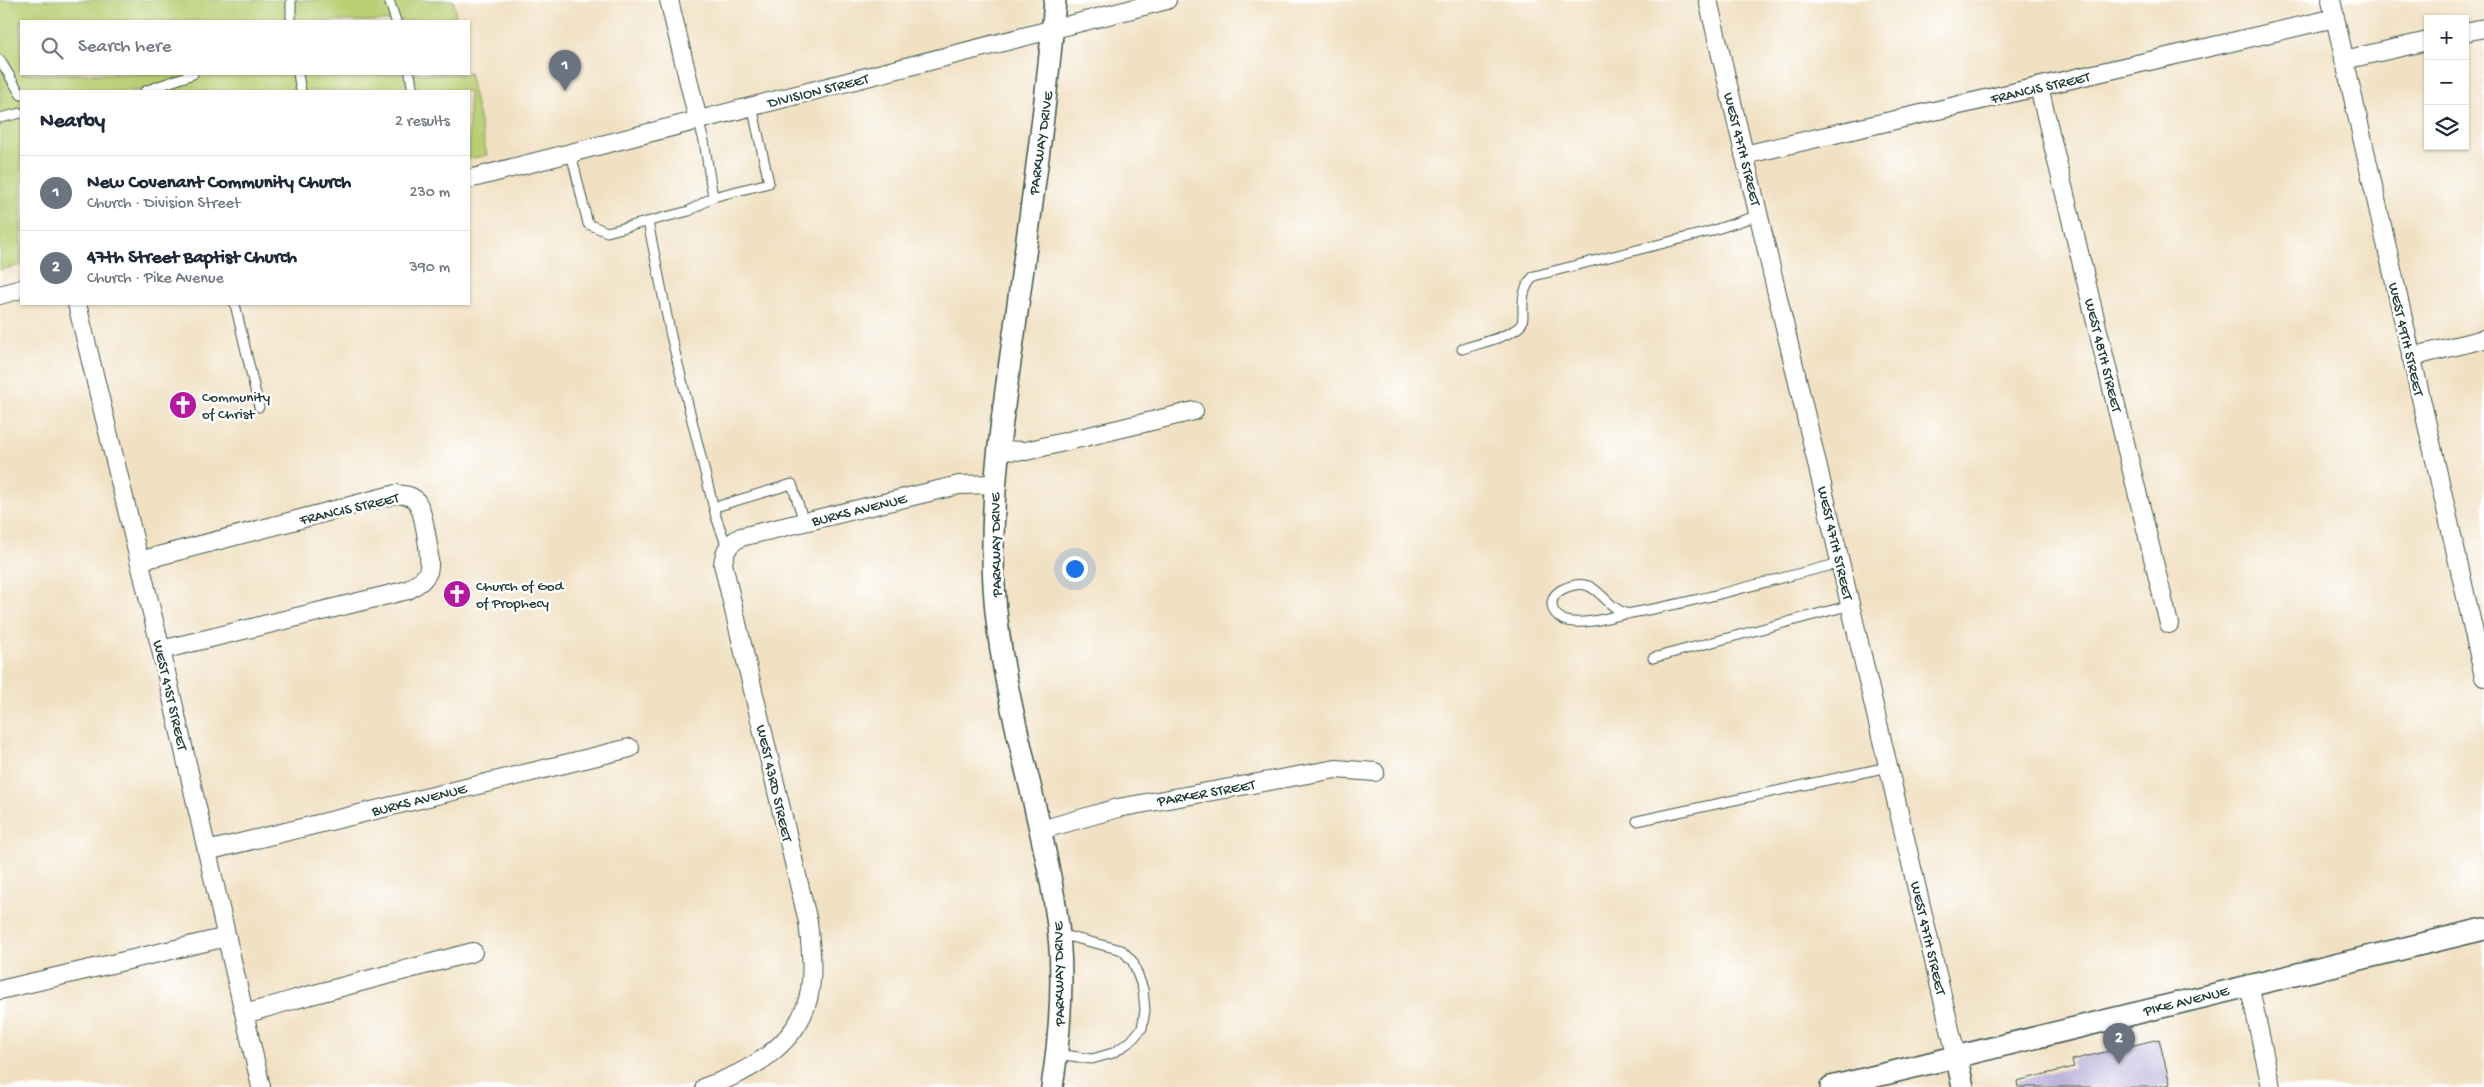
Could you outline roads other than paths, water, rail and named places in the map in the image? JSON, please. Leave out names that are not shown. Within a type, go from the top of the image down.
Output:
[{"type":"street","points":[[669,0],[698,120]]},
{"type":"street","name":"PARKWAY DRIVE","points":[[1052,1087],[1057,1054],[1061,983],[1058,934],[1040,830],[1000,642],[994,588],[994,484],[1047,92],[1055,0]]},
{"type":"street","name":"DIVISION STREET","points":[[470,179],[1167,0]]},
{"type":"street","name":"WEST 47TH STREET","points":[[1708,0],[1963,1087]]},
{"type":"street","name":"WEST 49TH STREET","points":[[2331,0],[2411,357],[2480,643],[2484,677]]},
{"type":"street","name":"FRANCIS STREET","points":[[1744,155],[2335,18]]},
{"type":"street","points":[[2469,31],[2484,28]]},
{"type":"street","points":[[2344,60],[2424,42]]},
{"type":"street","name":"WEST 48TH STREET","points":[[2039,87],[2168,624]]},
{"type":"street","points":[[0,295],[20,289]]},
{"type":"street","name":"WEST 41ST STREET","points":[[77,305],[161,650],[261,1087]]},
{"type":"street","points":[[2411,357],[2484,338]]},
{"type":"street","points":[[998,450],[1026,450],[1194,411]]},
{"type":"street","name":"BURKS AVENUE","points":[[727,547],[741,537],[959,485],[994,484]]},
{"type":"street","name":"FRANCIS STREET","points":[[139,561],[396,494],[409,495],[417,502],[428,546],[428,572],[421,581],[408,590],[161,650]]},
{"type":"street","name":"WEST 43RD STREET","points":[[705,1087],[735,1076],[782,1044],[800,1020],[807,1004],[810,984],[811,954],[808,922],[723,564],[727,547]]},
{"type":"street","name":"BURKS AVENUE","points":[[207,851],[630,748]]},
{"type":"street","name":"PARKER STREET","points":[[1040,830],[1118,808],[1336,769],[1375,772]]},
{"type":"street","name":"PIKE AVENUE","points":[[1831,1087],[2249,984],[2484,929]]},
{"type":"street","points":[[0,990],[227,937]]},
{"type":"street","points":[[245,1014],[473,952]]},
{"type":"street","points":[[2249,984],[2271,1087]]},
{"type":"lane","points":[[290,20],[291,0]]},
{"type":"lane","points":[[389,0],[396,20]]},
{"type":"lane","points":[[0,60],[20,93]]},
{"type":"lane","points":[[148,90],[190,75]]},
{"type":"lane","points":[[298,75],[301,90]]},
{"type":"lane","points":[[410,75],[413,90]]},
{"type":"lane","points":[[571,152],[588,224],[608,232],[648,222],[689,211],[712,197],[769,183],[752,106]]},
{"type":"lane","points":[[0,118],[20,113]]},
{"type":"lane","points":[[698,120],[704,141],[712,197]]},
{"type":"lane","points":[[1462,349],[1499,337],[1521,326],[1524,320],[1522,296],[1529,281],[1534,276],[1650,248],[1759,215]]},
{"type":"lane","points":[[648,222],[670,336],[727,547]]},
{"type":"lane","points":[[235,305],[259,407]]},
{"type":"lane","points":[[715,507],[792,484],[804,522]]},
{"type":"lane","points":[[1628,614],[1614,608],[1592,586],[1582,584],[1562,590],[1554,596],[1552,605],[1556,615],[1564,620],[1586,622],[1628,614],[1841,563]]},
{"type":"lane","points":[[1653,658],[1851,604]]},
{"type":"lane","points":[[1637,821],[1888,767]]},
{"type":"lane","points":[[1057,1054],[1092,1059],[1113,1053],[1131,1041],[1142,1028],[1145,1010],[1143,989],[1133,962],[1122,950],[1058,934]]},
{"type":"place","name":"New Covenant Community Church","points":[[565,91]]},
{"type":"place","name":"Community of Christ","points":[[183,405]]},
{"type":"place","name":"Church of God of Prophecy","points":[[457,594]]},
{"type":"place","name":"47th Street Baptist Church","points":[[2119,1064]]}]
